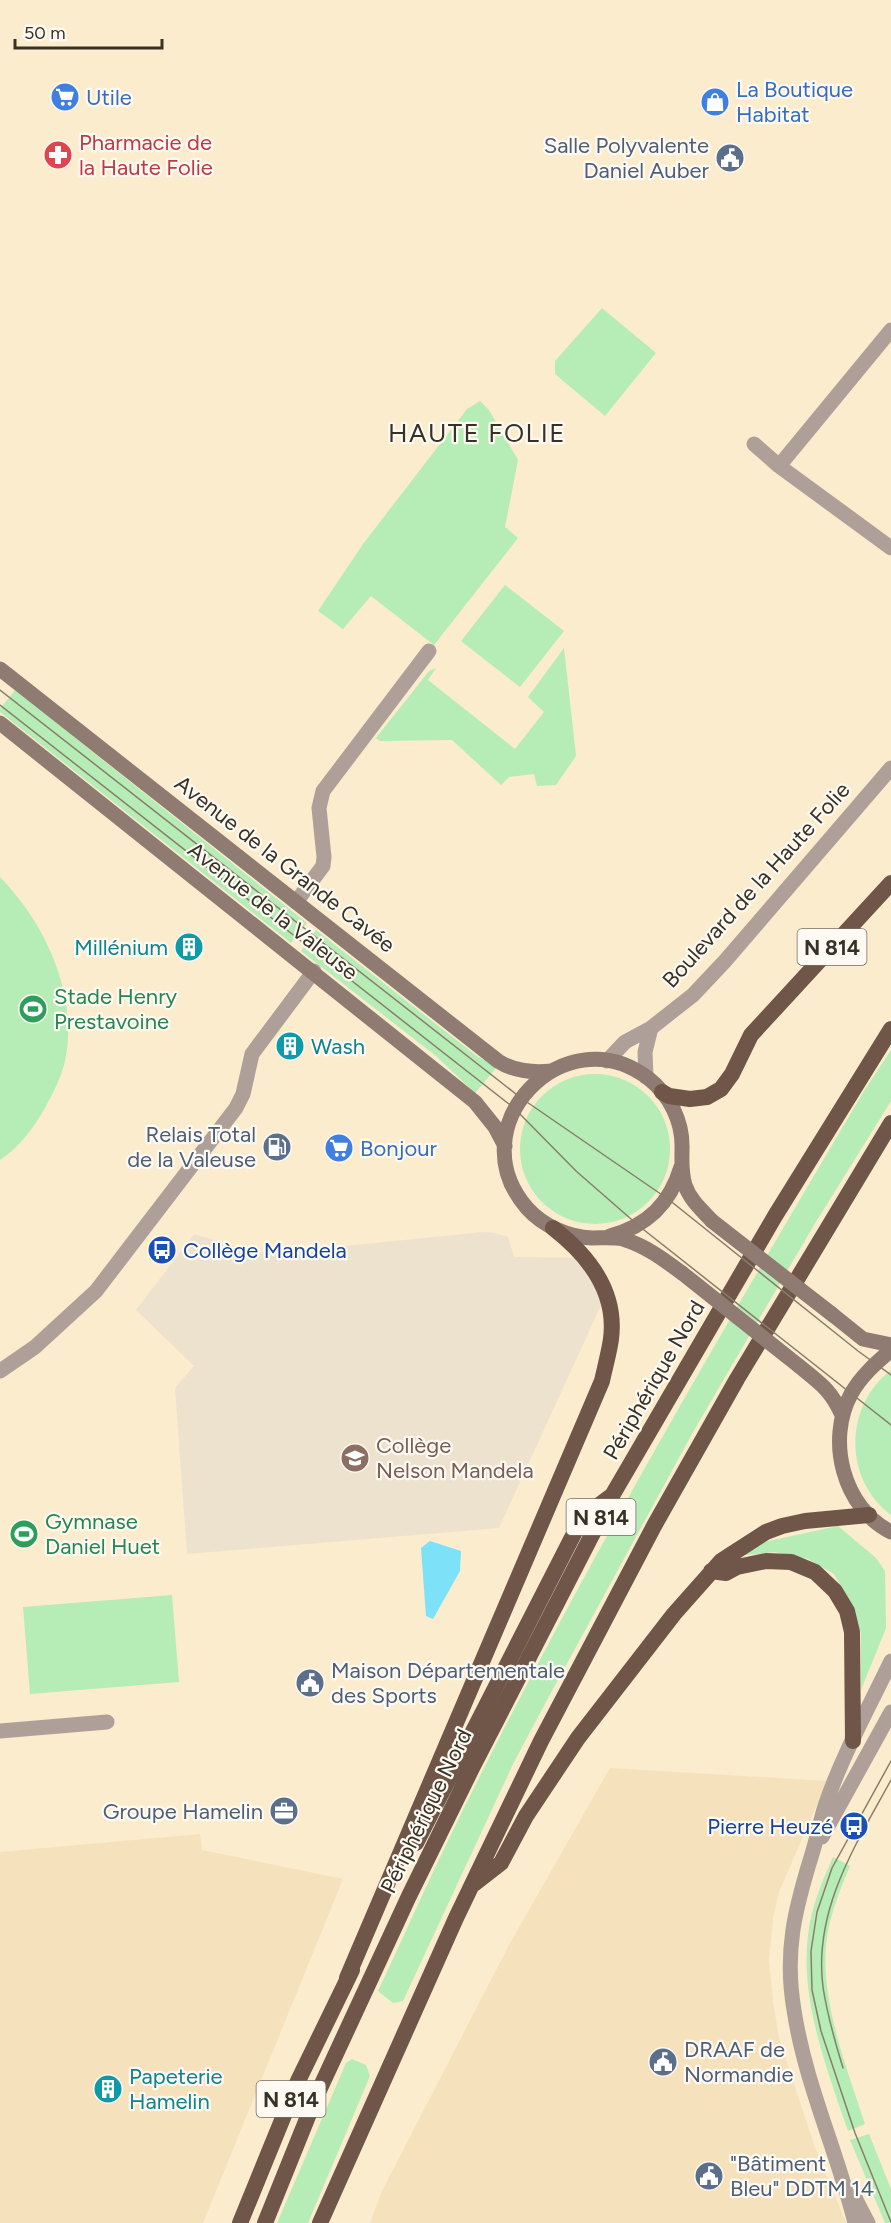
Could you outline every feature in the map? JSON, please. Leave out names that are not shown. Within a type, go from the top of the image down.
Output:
[{"type":"highway","name":"N 814","points":[[662,1092],[669,1096],[690,1099],[706,1096],[721,1089],[732,1074],[751,1035],[891,883]]},
{"type":"highway","name":"Périphérique Nord","points":[[265,2223],[315,2099],[404,1907],[472,1768],[613,1494],[775,1216],[891,1029]]},
{"type":"highway","name":"N 814","points":[[320,2223],[471,1886],[541,1742],[654,1526],[737,1379],[891,1123]]},
{"type":"highway","name":"N 814","points":[[347,1978],[602,1381],[611,1338],[612,1319],[609,1302],[603,1285],[592,1267],[573,1244],[553,1228]]},
{"type":"highway","name":"N 814","points":[[240,2223],[298,2081],[347,1978],[582,1518],[613,1494]]},
{"type":"highway","name":"N 814","points":[[471,1886],[501,1863],[526,1816],[558,1765],[621,1680],[711,1571],[729,1555],[766,1532],[805,1521],[869,1515]]},
{"type":"highway","points":[[711,1571],[726,1573],[751,1563],[779,1561],[805,1566],[835,1591],[848,1611],[852,1632],[853,1741]]},
{"type":"main road","name":"Avenue de la Grande Cavée","points":[[0,669],[498,1061],[505,1066],[521,1070],[551,1071]]},
{"type":"main road","name":"Avenue de la Valeuse","points":[[0,723],[314,971],[475,1102],[495,1127],[505,1146]]},
{"type":"main road","points":[[842,1415],[834,1398],[824,1387],[655,1253],[639,1245],[607,1237],[580,1237],[553,1228],[534,1215],[518,1196],[508,1174],[505,1146],[514,1108],[534,1083],[551,1071],[579,1061],[607,1061],[627,1066],[646,1077],[662,1092],[671,1105],[682,1138],[681,1164],[685,1185],[690,1195],[712,1221],[863,1339],[891,1344]]},
{"type":"main road","points":[[607,1237],[639,1226],[658,1210],[674,1188],[681,1164]]},
{"type":"main road","points":[[889,1532],[869,1515],[853,1494],[842,1467],[839,1449],[842,1415],[851,1394],[862,1377],[891,1350]]},
{"type":"street","points":[[779,466],[891,330]]},
{"type":"street","points":[[754,444],[779,466],[891,548]]},
{"type":"street","points":[[296,902],[323,866],[319,808],[323,791],[429,651]]},
{"type":"street","name":"Boulevard de la Haute Folie","points":[[607,1061],[625,1042],[651,1028],[693,995],[891,768]]},
{"type":"street","points":[[0,1371],[35,1347],[103,1281],[236,1108],[243,1094],[252,1054],[314,971]]},
{"type":"street","points":[[646,1077],[645,1052],[651,1028]]},
{"type":"street","points":[[855,2223],[843,2177],[802,2050],[791,1987],[792,1928],[796,1903],[826,1805],[891,1661]]},
{"type":"street","points":[[812,1855],[891,1712]]},
{"type":"street","points":[[0,1731],[107,1722]]},
{"type":"street","points":[[843,2177],[868,2223]]},
{"type":"shaded area","name":"Collège Nelson Mandela","points":[[483,1232],[508,1237],[514,1257],[597,1258],[602,1303],[499,1528],[187,1554],[175,1388],[194,1366],[136,1310],[194,1234],[255,1252],[286,1252]]},
{"type":"shaded area","points":[[610,1768],[827,1781],[779,1892],[773,1918],[769,1960],[779,2038],[814,2145],[846,2223],[370,2223],[382,2191],[509,1945]]},
{"type":"shaded area","name":"Papeterie Hamelin","points":[[200,1834],[202,1850],[343,1879],[203,2223],[0,2223],[0,1852]]},
{"type":"green space","points":[[602,308],[656,353],[605,416],[555,374],[555,361]]},
{"type":"green space","points":[[480,401],[489,410],[518,460],[505,527],[518,538],[434,645],[371,596],[343,629],[318,611],[363,544],[467,409]]},
{"type":"green space","points":[[505,585],[564,631],[520,687],[461,641]]},
{"type":"green space","points":[[564,648],[576,756],[556,785],[537,786],[534,774],[509,777],[501,785],[452,740],[380,741],[376,738],[429,671],[436,668],[428,680],[515,749],[544,712],[528,697]]},
{"type":"green space","points":[[15,690],[307,923],[291,943],[0,712]]},
{"type":"green space","name":"Stade Henry Prestavoine","points":[[0,877],[31,916],[55,961],[67,1011],[68,1036],[65,1061],[57,1085],[45,1108],[26,1137],[0,1160]]},
{"type":"green space","points":[[316,930],[478,1057],[498,1066],[475,1093],[436,1056],[301,951]]},
{"type":"green space","points":[[891,1050],[891,1101],[814,1225],[693,1432],[514,1762],[403,2001],[393,2003],[378,1991],[451,1834],[522,1694],[664,1433],[864,1091]]},
{"type":"green space","points":[[595,1074],[624,1080],[648,1096],[664,1120],[670,1149],[664,1178],[648,1202],[624,1218],[595,1224],[566,1218],[542,1202],[526,1178],[520,1149],[526,1120],[542,1096],[566,1080]]},
{"type":"green space","points":[[891,1370],[891,1515],[875,1500],[864,1482],[855,1442],[864,1403],[876,1385]]},
{"type":"green space","points":[[838,1526],[876,1558],[885,1571],[886,1628],[861,1690],[861,1633],[851,1604],[834,1574],[808,1559],[775,1552],[737,1556],[764,1542]]},
{"type":"green space","points":[[172,1595],[179,1682],[30,1694],[23,1607]]},
{"type":"green space","points":[[833,1857],[850,1866],[829,1924],[826,1945],[827,1990],[843,2058],[865,2124],[848,2131],[817,2035],[808,1985],[809,1925]]},
{"type":"green space","points":[[352,2059],[366,2065],[370,2076],[308,2223],[277,2223],[346,2063]]},
{"type":"green space","points":[[869,2134],[891,2189],[891,2223],[885,2223],[850,2140]]},
{"type":"water","points":[[430,1541],[461,1551],[460,1571],[433,1619],[426,1616],[421,1548]]},
{"type":"tram line","points":[[0,690],[521,1098],[668,1199],[891,1375]]},
{"type":"tram line","points":[[0,705],[514,1108],[576,1171],[639,1226],[891,1425]]},
{"type":"tram line","points":[[891,1761],[832,1868],[817,1912],[811,1951],[812,1990],[821,2031],[855,2133],[891,2222]]},
{"type":"tram line","points":[[843,2068],[823,1987],[824,1931],[831,1905],[851,1853],[891,1780]]},
{"type":"place","name":"Utile","points":[[65,97]]},
{"type":"place","name":"La Boutique Habitat","points":[[715,102]]},
{"type":"place","name":"Pharmacie de la Haute Folie","points":[[58,155]]},
{"type":"place","name":"Salle Polyvalente Daniel Auber","points":[[730,158]]},
{"type":"place","name":"Millénium","points":[[189,947]]},
{"type":"place","name":"Stade Henry Prestavoine","points":[[33,1009]]},
{"type":"place","name":"Wash","points":[[290,1046]]},
{"type":"place","name":"Relais Total de la Valeuse","points":[[277,1147]]},
{"type":"place","name":"Bonjour","points":[[339,1148]]},
{"type":"place","name":"Collège Mandela","points":[[162,1250]]},
{"type":"place","name":"Collège Nelson Mandela","points":[[355,1458]]},
{"type":"place","name":"Gymnase Daniel Huet","points":[[24,1534]]},
{"type":"place","name":"Maison Départementale des Sports","points":[[310,1683]]},
{"type":"place","name":"Groupe Hamelin","points":[[284,1811]]},
{"type":"place","name":"Pierre Heuzé","points":[[854,1826]]},
{"type":"place","name":"DRAAF de Normandie","points":[[663,2062]]},
{"type":"place","name":"Papeterie Hamelin","points":[[108,2089]]},
{"type":"place","name":"\"Bâtiment Bleu\" DDTM 14","points":[[709,2176]]},
{"type":"district","name":"HAUTE FOLIE","points":[[477,433]]}]
